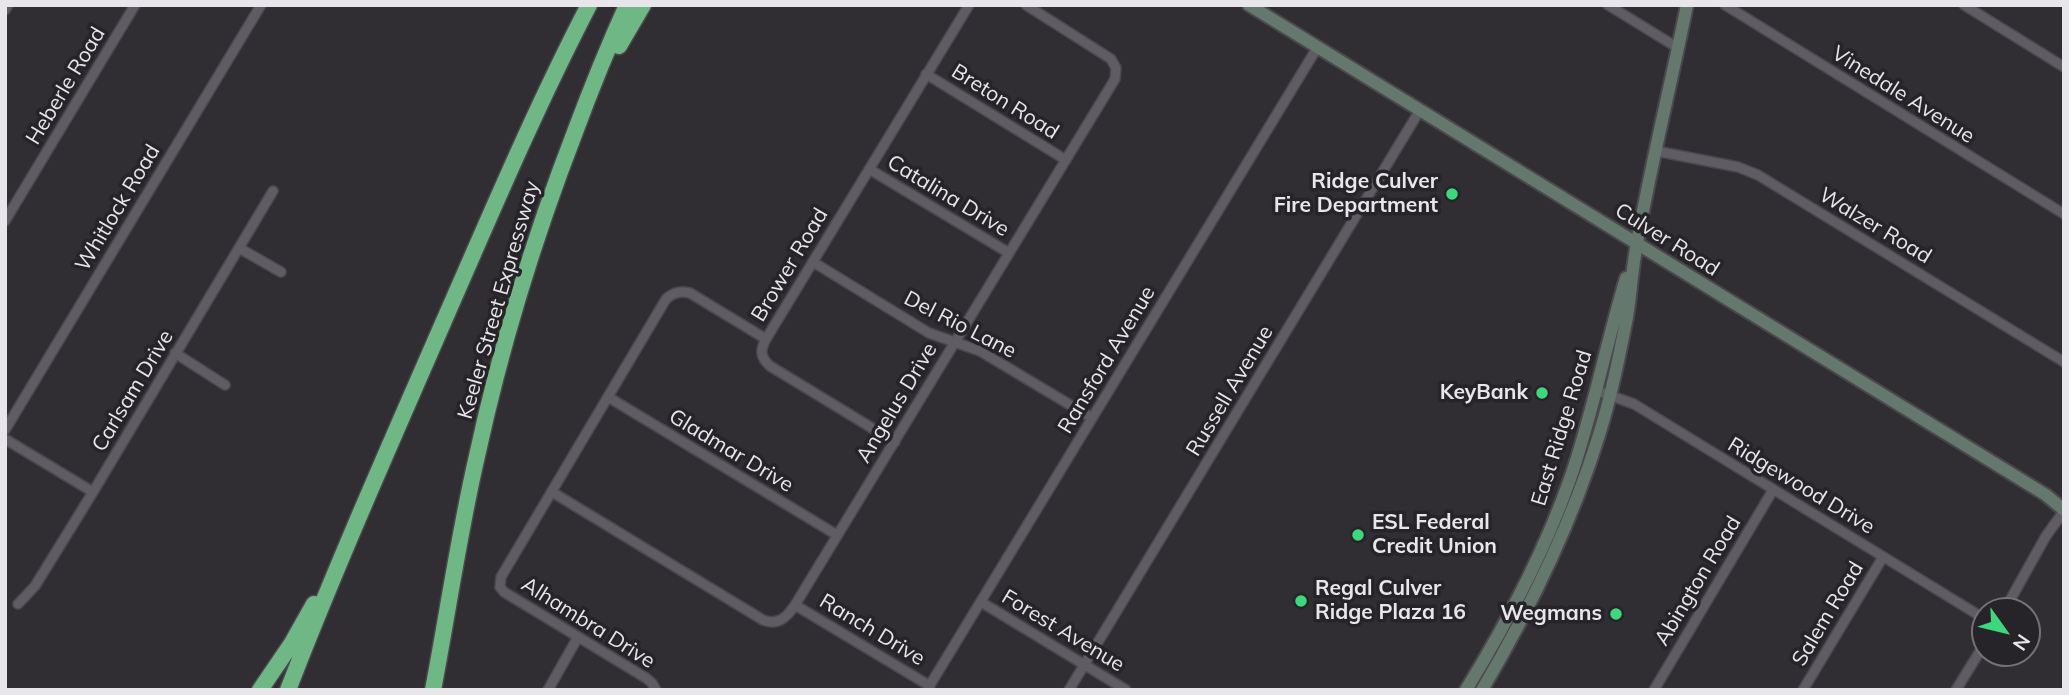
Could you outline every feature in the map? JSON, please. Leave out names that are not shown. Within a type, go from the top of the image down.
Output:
[{"type":"highway","points":[[543,96],[582,5]]},
{"type":"highway","name":"Keeler Street Expressway","points":[[378,472],[543,96],[589,5]]},
{"type":"highway","name":"Keeler Street Expressway","points":[[435,690],[472,478],[496,376],[528,262],[605,53],[627,5]]},
{"type":"highway","points":[[566,155],[611,61],[643,5]]},
{"type":"highway","points":[[260,690],[306,618],[378,472]]},
{"type":"highway","points":[[288,690],[378,472]]},
{"type":"main road","name":"Culver Road","points":[[1249,5],[1269,11],[1317,48],[2046,495],[2064,511]]},
{"type":"main road","name":"East Ridge Road","points":[[1482,690],[1525,615],[1553,556],[1590,463],[1611,394],[1627,317],[1637,244],[1688,5]]},
{"type":"main road","name":"East Ridge Road","points":[[1466,690],[1507,618],[1554,519],[1576,460],[1637,244]]},
{"type":"street","points":[[5,10],[8,5]]},
{"type":"street","name":"Heberle Road","points":[[5,221],[135,5]]},
{"type":"street","name":"Whitlock Road","points":[[5,430],[261,5]]},
{"type":"street","name":"Brower Road","points":[[500,587],[504,572],[666,299],[681,291],[690,293],[766,339],[969,5]]},
{"type":"street","name":"Angelus Drive","points":[[552,492],[763,620],[780,621],[785,618],[1115,79],[1116,68],[1111,59],[1026,5]]},
{"type":"street","points":[[1608,5],[1678,48]]},
{"type":"street","name":"Vinedale Avenue","points":[[1725,5],[2064,214]]},
{"type":"street","points":[[1964,5],[2064,67]]},
{"type":"street","name":"Ransford Avenue","points":[[929,688],[1317,48]]},
{"type":"street","name":"Breton Road","points":[[926,74],[1066,160]]},
{"type":"street","name":"Russell Avenue","points":[[1069,690],[1420,110]]},
{"type":"street","name":"Walzer Road","points":[[1656,151],[1738,167],[1758,175],[2064,362]]},
{"type":"street","name":"Catalina Drive","points":[[869,169],[1009,253]]},
{"type":"street","name":"Carlsam Drive","points":[[18,604],[35,586],[273,191]]},
{"type":"street","points":[[239,248],[281,272]]},
{"type":"street","name":"Del Rio Lane","points":[[813,262],[929,333],[980,351],[1091,418]]},
{"type":"street","points":[[766,339],[761,351],[762,357],[770,366],[895,442]]},
{"type":"street","points":[[176,353],[225,385]]},
{"type":"street","name":"Ridgewood Drive","points":[[1595,390],[1611,394],[1642,409],[1971,610]]},
{"type":"street","name":"Gladmar Drive","points":[[608,397],[837,536]]},
{"type":"street","points":[[5,439],[93,492]]},
{"type":"street","name":"Abington Road","points":[[1654,690],[1773,490]]},
{"type":"street","points":[[2012,597],[2046,536],[2064,511]]},
{"type":"street","name":"Salem Road","points":[[1803,690],[1883,557]]},
{"type":"street","name":"Alhambra Drive","points":[[500,587],[504,592],[646,678],[656,690]]},
{"type":"street","name":"Forest Avenue","points":[[981,602],[1126,690]]},
{"type":"street","name":"Ranch Drive","points":[[795,605],[929,688]]},
{"type":"street","points":[[548,690],[578,637]]},
{"type":"street","points":[[1956,690],[1971,666]]},
{"type":"place","name":"Ridge Culver Fire Department","points":[[1452,194]]},
{"type":"place","name":"KeyBank","points":[[1542,393]]},
{"type":"place","name":"ESL Federal Credit Union","points":[[1358,535]]},
{"type":"place","name":"Regal Culver Ridge Plaza 16","points":[[1301,601]]},
{"type":"place","name":"Wegmans","points":[[1616,614]]}]
